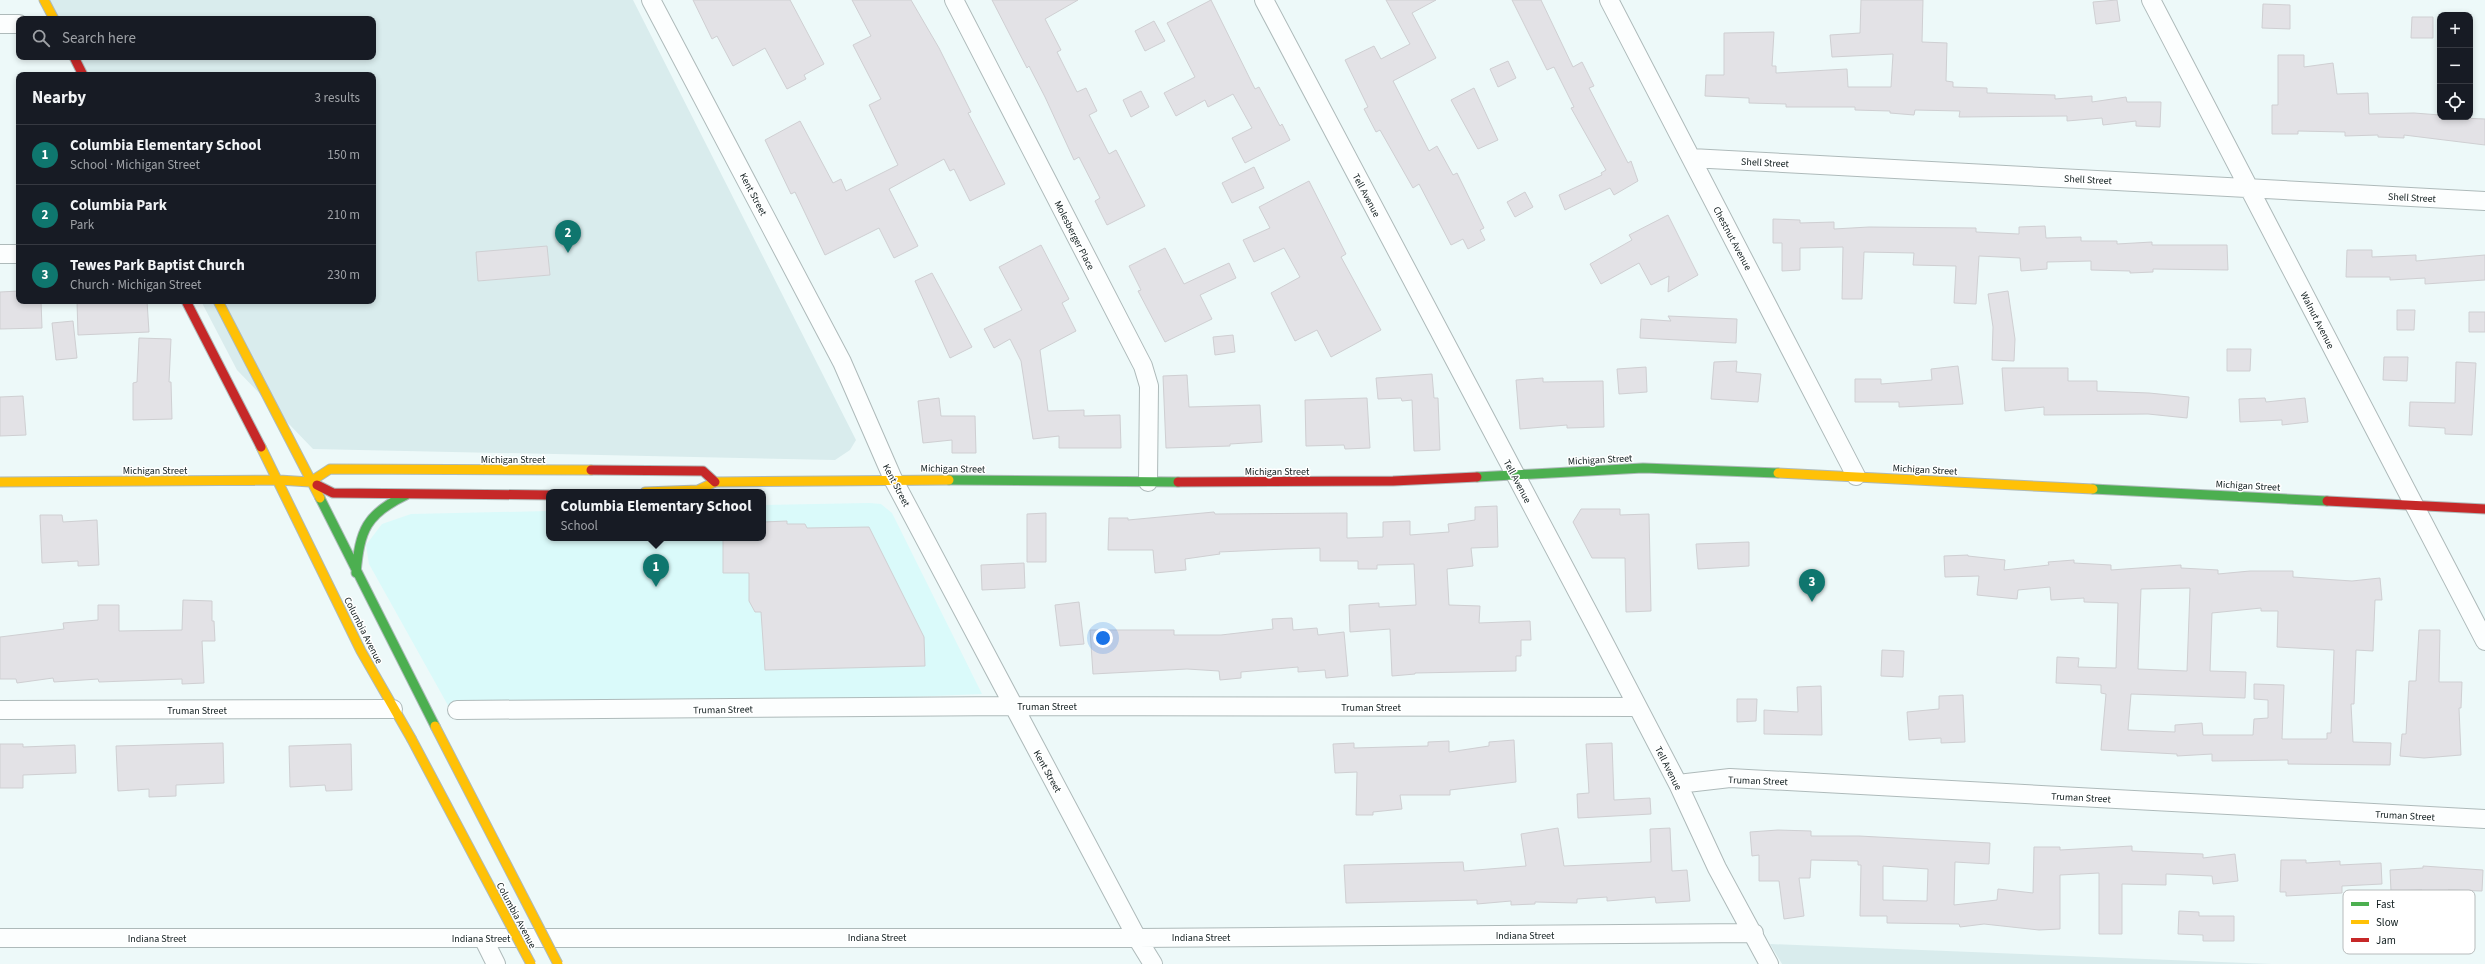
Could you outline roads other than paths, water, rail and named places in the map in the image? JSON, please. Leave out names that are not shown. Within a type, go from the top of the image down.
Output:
[{"type":"main road","points":[[44,0],[52,16]]},
{"type":"main road","points":[[76,60],[82,72]]},
{"type":"main road","name":"Columbia Avenue","points":[[188,304],[279,480],[343,612],[393,709],[412,738],[531,964]]},
{"type":"main road","name":"Columbia Avenue","points":[[220,304],[249,358],[356,573],[558,964]]},
{"type":"main road","name":"Michigan Street","points":[[700,489],[715,482],[893,479],[1148,482],[1393,481],[1659,468],[1856,476],[2485,509]]},
{"type":"main road","name":"Michigan Street","points":[[310,482],[330,469],[703,471],[715,482]]},
{"type":"main road","name":"Michigan Street","points":[[0,482],[279,480],[310,482],[333,493],[546,495]]},
{"type":"main road","points":[[356,573],[358,548],[363,529],[375,514],[386,505],[409,494]]},
{"type":"street","name":"Kent Street","points":[[651,0],[842,362],[893,479],[1012,706],[1137,938],[1153,964]]},
{"type":"street","name":"Molesberger Place","points":[[954,0],[1143,366],[1148,386],[1148,482]]},
{"type":"street","name":"Tell Avenue","points":[[1264,0],[1678,784],[1703,840],[1770,964]]},
{"type":"street","name":"Chestnut Avenue","points":[[1609,0],[1856,476]]},
{"type":"street","name":"Walnut Avenue","points":[[2151,0],[2485,641]]},
{"type":"street","points":[[0,24],[16,24]]},
{"type":"street","name":"Shell Street","points":[[1691,158],[2485,201]]},
{"type":"street","points":[[0,254],[16,254]]},
{"type":"street","name":"Truman Street","points":[[457,710],[1012,706],[1637,708]]},
{"type":"street","name":"Truman Street","points":[[0,710],[393,709]]},
{"type":"street","name":"Truman Street","points":[[1678,784],[1730,778],[2485,819]]},
{"type":"street","name":"Indiana Street","points":[[0,938],[1137,938],[1754,933]]},
{"type":"street","points":[[483,938],[496,964]]},
{"type":"place","name":"Columbia Park","points":[[568,253]]},
{"type":"place","name":"Columbia Elementary School","points":[[656,587]]},
{"type":"place","name":"Tewes Park Baptist Church","points":[[1812,602]]}]
